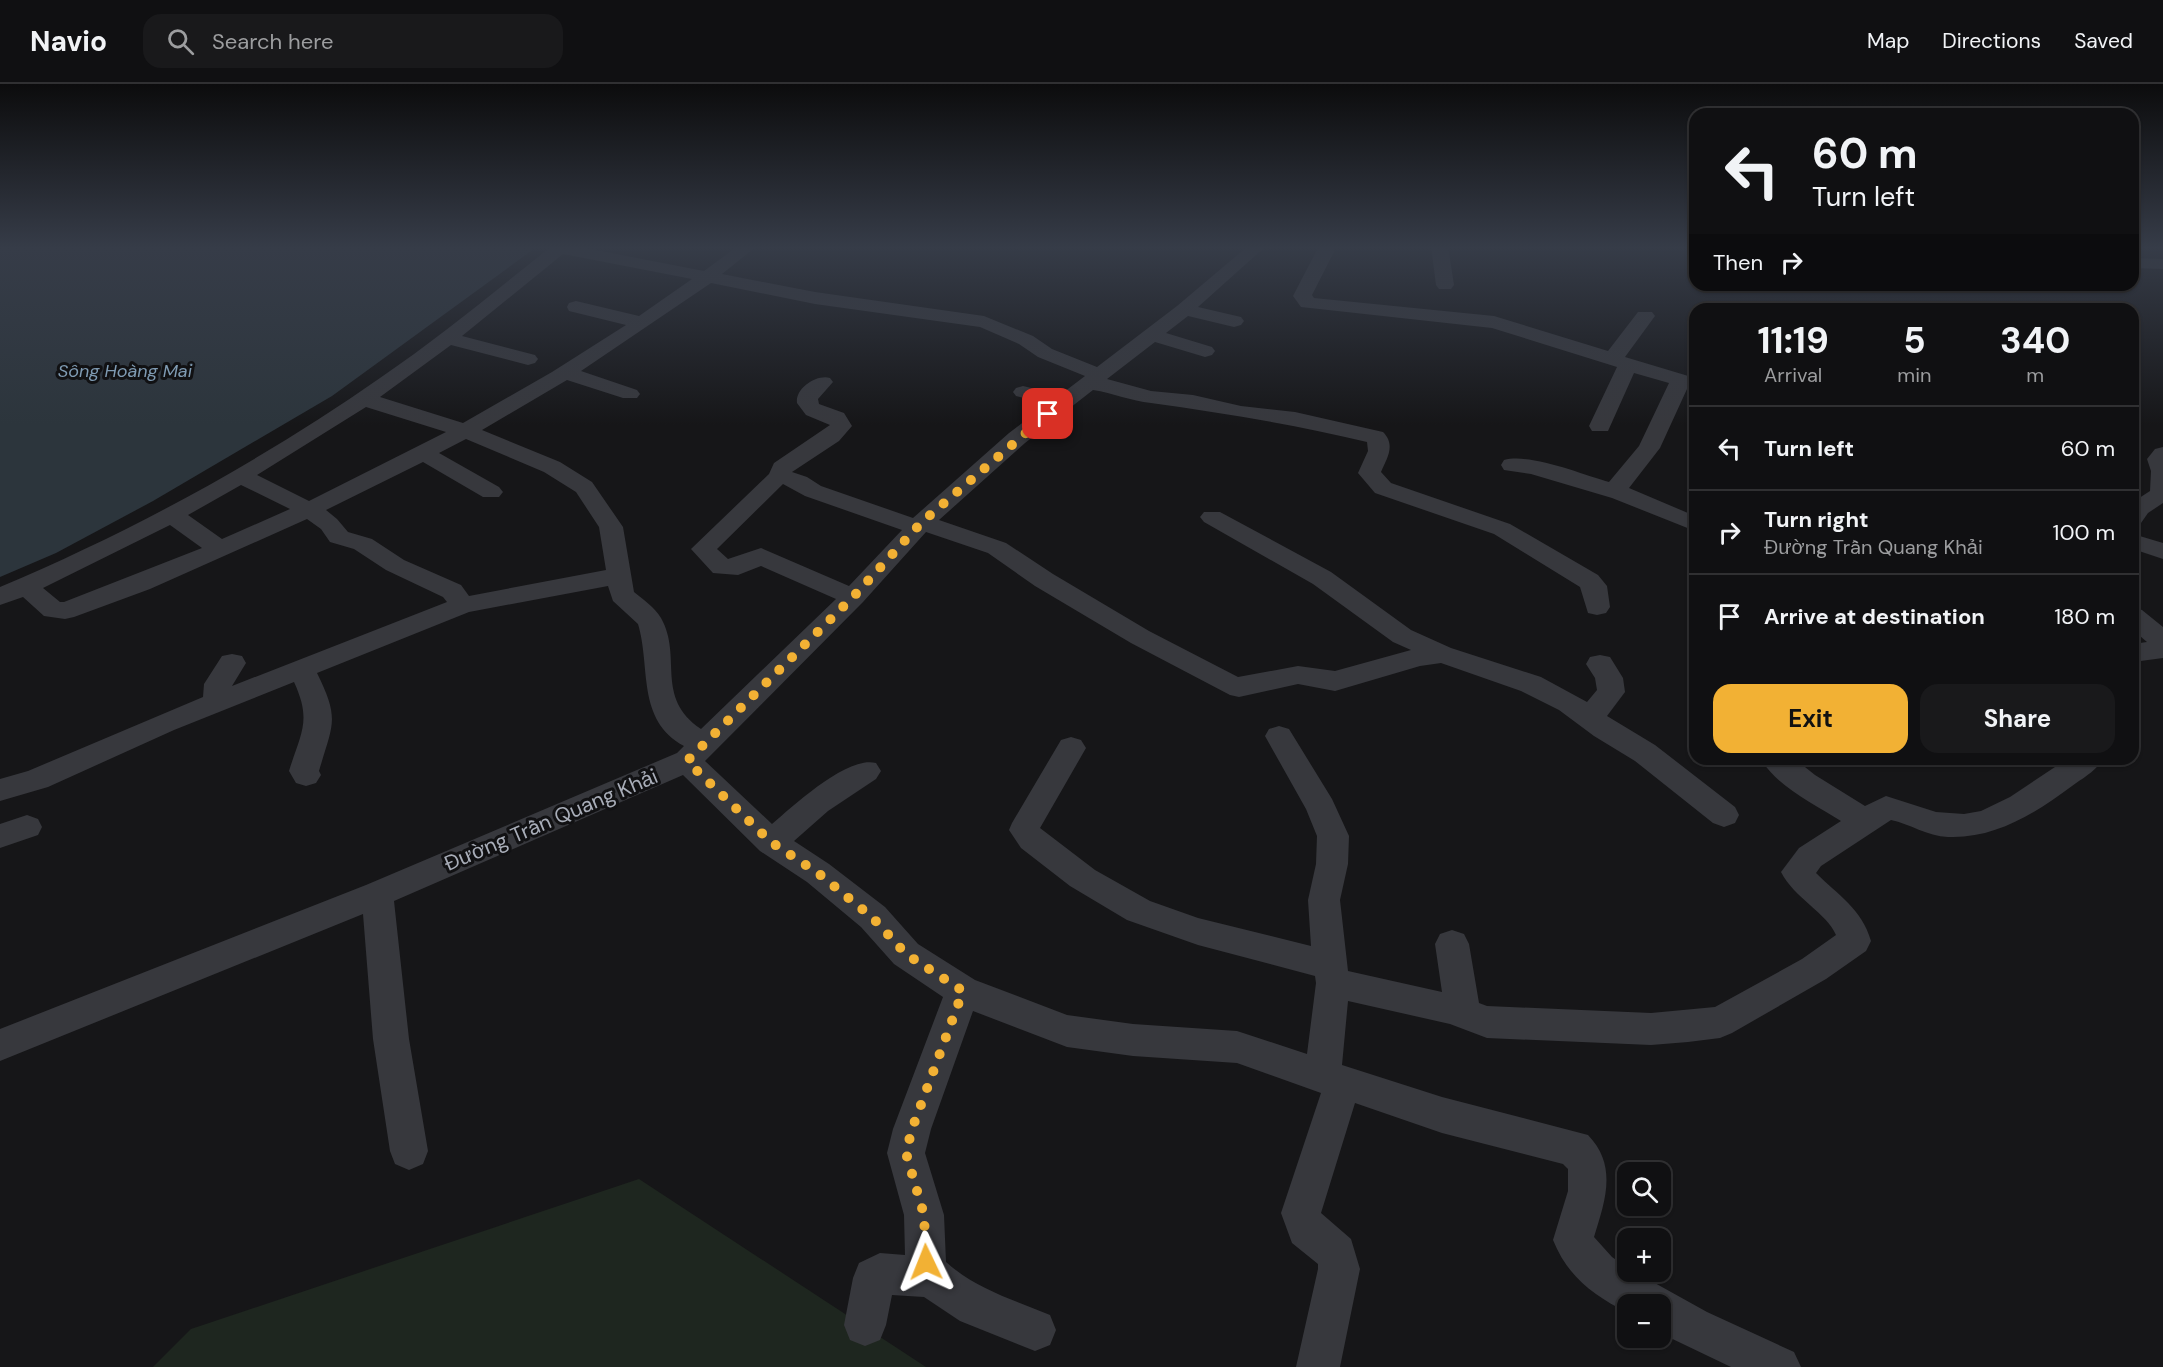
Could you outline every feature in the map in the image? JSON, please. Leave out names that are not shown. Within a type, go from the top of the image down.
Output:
[{"type":"street","points":[[0,597],[110,548],[239,475],[363,399],[487,306]]},
{"type":"street","points":[[26,586],[53,610],[65,610],[220,549],[310,510],[424,454],[567,373],[663,306]]},
{"type":"street","points":[[870,306],[984,322],[1026,340],[1039,350],[1094,379],[1149,397],[1193,401],[1241,412],[1295,418],[1375,437],[1379,441],[1379,451],[1370,473],[1383,488],[1514,535],[1589,580],[1594,586],[1598,607]]},
{"type":"street","name":"Đường Trần Quang Khải","points":[[0,1044],[376,894],[696,753],[854,596],[920,524],[1017,438],[1189,306]]},
{"type":"street","points":[[1336,306],[1494,322],[1688,383],[1649,448],[1617,484],[1618,492]]},
{"type":"street","points":[[576,308],[640,322]]},
{"type":"street","points":[[1184,310],[1234,321]]},
{"type":"street","points":[[1600,426],[1621,362],[1645,316]]},
{"type":"street","points":[[1150,334],[1205,351]]},
{"type":"street","points":[[446,338],[528,359]]},
{"type":"street","points":[[567,373],[630,394]]},
{"type":"street","points":[[780,477],[782,468],[831,436],[841,426],[836,418],[813,411],[807,404],[807,398],[823,382]]},
{"type":"street","points":[[1023,392],[1063,402]]},
{"type":"street","points":[[363,399],[466,431],[552,467],[584,487],[611,526],[622,595],[648,617],[653,630],[659,692],[664,711],[687,734],[696,753],[771,842],[818,873],[873,918],[906,954],[963,991],[1067,1031],[1133,1040],[1237,1047],[1442,1115],[1574,1148],[1584,1157],[1590,1175],[1573,1240],[1581,1257],[1593,1270],[1635,1294]]},
{"type":"street","points":[[424,454],[491,492]]},
{"type":"street","points":[[2139,509],[2162,493],[2162,471],[2158,459],[2163,454]]},
{"type":"street","points":[[1512,465],[1533,468],[1618,492],[1689,522]]},
{"type":"street","points":[[239,475],[310,510],[329,524],[339,537],[363,544],[396,565],[452,591],[463,605]]},
{"type":"street","points":[[854,596],[837,591],[761,556],[738,567],[722,567],[703,549],[772,481],[780,477],[789,478],[813,491],[997,548],[1044,580],[1140,637],[1230,685],[1239,687],[1298,675],[1335,681],[1420,657],[1442,654]]},
{"type":"street","points":[[171,514],[220,549]]},
{"type":"street","points":[[1212,517],[1322,578],[1402,636],[1442,654],[1531,684],[1569,703],[1589,719],[1645,753],[1724,815]]},
{"type":"street","points":[[2139,543],[2163,551]]},
{"type":"street","points":[[0,790],[57,770],[217,701],[463,605],[618,576]]},
{"type":"street","points":[[2139,620],[2163,640]]},
{"type":"street","points":[[2139,652],[2163,649]]},
{"type":"street","points":[[217,701],[218,684],[232,663]]},
{"type":"street","points":[[1589,719],[1611,692],[1609,678],[1600,664]]},
{"type":"street","points":[[301,667],[318,704],[319,721],[304,771],[306,775]]},
{"type":"street","points":[[1279,736],[1321,807],[1332,836],[1332,864],[1324,900],[1331,972],[1333,1080],[1301,1213],[1306,1229],[1337,1253],[1339,1269],[1318,1367]]},
{"type":"street","points":[[1071,748],[1024,830],[1031,839],[1063,860],[1084,879],[1130,906],[1174,925],[1320,963],[1331,972],[1380,992],[1487,1022],[1651,1029],[1720,1022],[1814,969],[1854,941],[1848,924],[1812,890],[1797,872],[1810,857],[1886,808],[1898,809],[1921,819],[1946,825],[1972,824],[2022,805],[2079,765]]},
{"type":"street","points":[[1783,765],[1804,783],[1865,821]]},
{"type":"street","points":[[771,842],[817,803],[866,771]]},
{"type":"street","points":[[376,894],[391,1040],[409,1151]]},
{"type":"street","points":[[1452,944],[1464,1014]]},
{"type":"street","points":[[963,991],[912,1129],[906,1153],[924,1215],[926,1262],[932,1277],[950,1292],[975,1306],[1035,1330]]},
{"type":"street","points":[[865,1325],[874,1278],[880,1274],[932,1277]]},
{"type":"street","points":[[1671,1315],[1779,1367]]},
{"type":"shaded area","points":[[639,1179],[926,1367],[153,1367],[191,1329]]},
{"type":"water","name":"Sông Hoàng Mai","points":[[0,306],[456,306],[332,396],[153,501],[56,553],[0,577]]},
{"type":"route","points":[[926,1262],[924,1215],[906,1153],[912,1129],[963,991],[906,954],[873,918],[818,873],[771,842],[687,761],[854,596],[922,522],[1017,438],[1048,414]]}]
